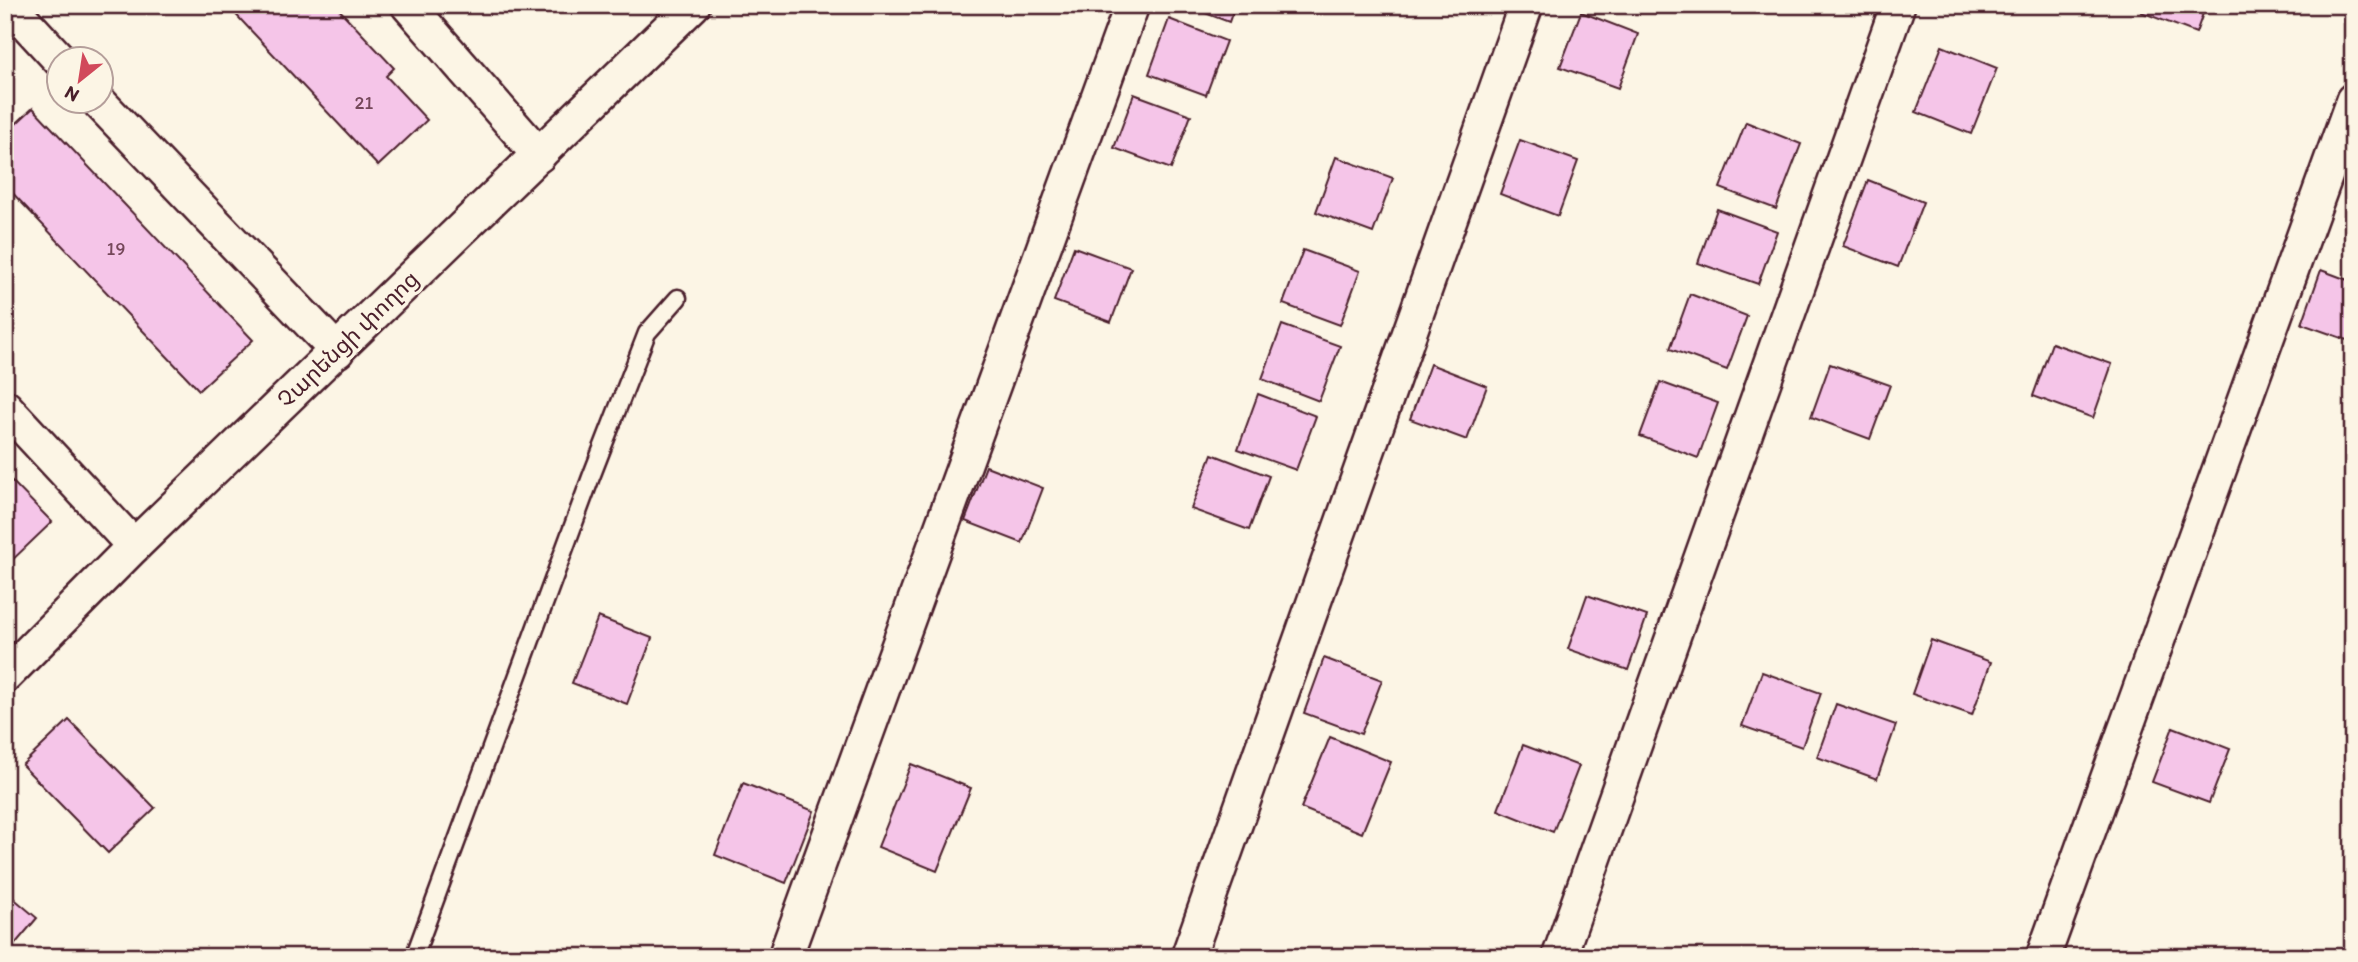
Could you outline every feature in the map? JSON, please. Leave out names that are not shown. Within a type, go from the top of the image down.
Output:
[{"type":"street","points":[[408,5],[539,155]]},
{"type":"street","name":"Չարենցի փողոց","points":[[5,676],[134,546],[693,5]]},
{"type":"street","points":[[785,957],[1132,5]]},
{"type":"street","points":[[1188,957],[1526,5]]},
{"type":"street","points":[[1559,957],[1898,5]]},
{"type":"street","points":[[23,22],[46,46]]},
{"type":"street","points":[[2043,957],[2353,100]]},
{"type":"street","points":[[112,116],[337,351]]},
{"type":"street","points":[[5,407],[134,546]]},
{"type":"lane","points":[[414,957],[590,477],[647,333],[678,298]]},
{"type":"building","points":[[227,5],[335,5],[394,68],[386,76],[427,120],[378,166]]},
{"type":"building","points":[[1184,5],[1235,5],[1229,22]]},
{"type":"building","points":[[2143,5],[2206,5],[2196,33],[2141,12]]},
{"type":"building","points":[[1581,12],[1638,34],[1618,88],[1560,67]]},
{"type":"building","points":[[1169,19],[1226,41],[1206,95],[1149,74]]},
{"type":"building","points":[[1942,46],[1997,68],[1971,134],[1916,112]]},
{"type":"building","points":[[1134,94],[1191,115],[1171,169],[1114,148]]},
{"type":"building","points":[[33,108],[253,340],[199,390],[5,185],[5,134]]},
{"type":"building","points":[[1746,122],[1801,144],[1776,209],[1720,188]]},
{"type":"building","points":[[1520,140],[1578,161],[1558,216],[1500,194]]},
{"type":"building","points":[[1336,157],[1393,178],[1373,233],[1316,212]]},
{"type":"building","points":[[1868,180],[1923,202],[1898,267],[1843,246]]},
{"type":"building","points":[[1717,209],[1777,231],[1758,284],[1698,263]]},
{"type":"building","points":[[1074,247],[1131,268],[1111,322],[1054,301]]},
{"type":"building","points":[[1303,250],[1360,271],[1340,325],[1283,304]]},
{"type":"building","points":[[2321,270],[2353,282],[2353,342],[2302,324]]},
{"type":"building","points":[[1690,294],[1747,316],[1727,370],[1670,349]]},
{"type":"building","points":[[1282,325],[1340,346],[1319,401],[1262,379]]},
{"type":"building","points":[[2052,343],[2112,364],[2093,418],[2033,396]]},
{"type":"building","points":[[1430,364],[1487,386],[1467,440],[1410,419]]},
{"type":"building","points":[[1830,364],[1890,385],[1870,439],[1811,417]]},
{"type":"building","points":[[1660,382],[1718,403],[1698,458],[1640,436]]},
{"type":"building","points":[[1258,394],[1316,416],[1296,470],[1238,449]]},
{"type":"building","points":[[1212,454],[1269,476],[1249,530],[1191,509]]},
{"type":"building","points":[[986,466],[1043,488],[1022,543],[965,521]]},
{"type":"building","points":[[5,474],[52,522],[5,567]]},
{"type":"building","points":[[1587,595],[1647,616],[1628,670],[1568,649]]},
{"type":"building","points":[[598,617],[652,638],[627,704],[572,683]]},
{"type":"building","points":[[1931,640],[1991,662],[1972,715],[1912,694]]},
{"type":"building","points":[[1324,658],[1382,680],[1361,734],[1304,713]]},
{"type":"building","points":[[1762,672],[1821,693],[1802,747],[1742,726]]},
{"type":"building","points":[[1836,704],[1896,725],[1877,779],[1817,757]]},
{"type":"building","points":[[69,720],[155,808],[108,853],[22,765]]},
{"type":"building","points":[[2173,727],[2230,749],[2209,803],[2152,782]]},
{"type":"building","points":[[1330,737],[1391,762],[1362,833],[1301,808]]},
{"type":"building","points":[[1523,745],[1579,766],[1553,832],[1498,810]]},
{"type":"building","points":[[911,764],[971,788],[937,871],[878,847]]},
{"type":"building","points":[[743,783],[814,811],[786,883],[715,855]]},
{"type":"building","points":[[5,891],[37,918],[5,956]]}]
